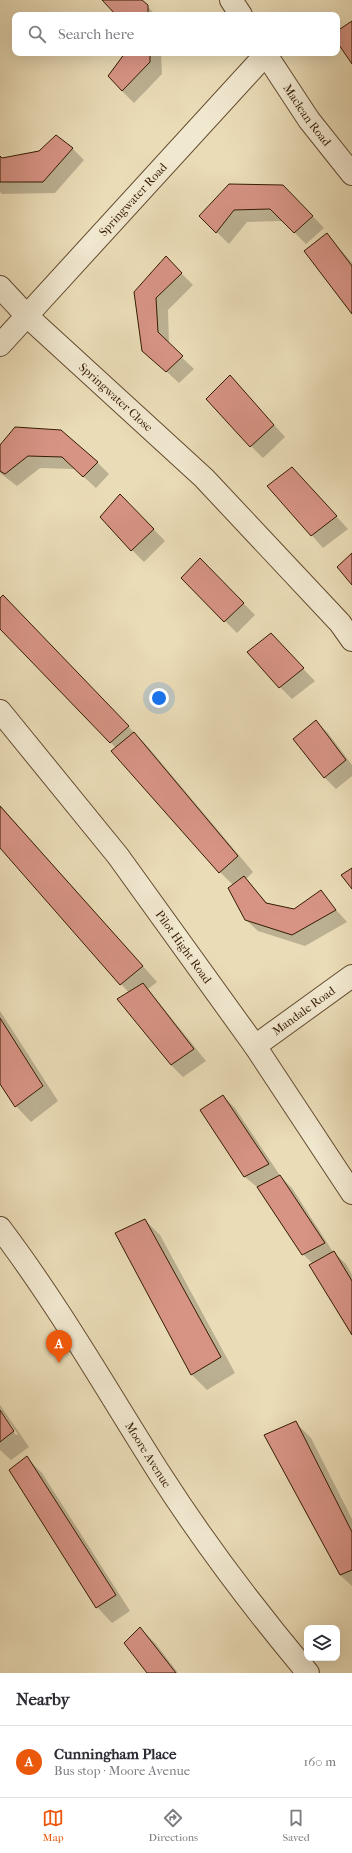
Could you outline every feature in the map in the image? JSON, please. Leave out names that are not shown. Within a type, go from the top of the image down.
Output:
[{"type":"street","points":[[231,0],[239,12]]},
{"type":"street","name":"Springwater Road","points":[[0,346],[264,56]]},
{"type":"street","name":"Maclean Road","points":[[267,56],[310,120],[352,174]]},
{"type":"street","name":"Springwater Close","points":[[0,287],[27,316],[204,478],[340,623],[352,640]]},
{"type":"street","name":"Pilot Hight Road","points":[[0,711],[118,856],[256,1046],[352,1193]]},
{"type":"street","name":"Mandale Road","points":[[256,1046],[352,976]]},
{"type":"street","name":"Moore Avenue","points":[[0,1228],[27,1263],[212,1552],[308,1673]]},
{"type":"building","points":[[102,0],[142,0],[148,5],[148,12],[113,12]]},
{"type":"building","points":[[352,21],[352,64],[340,46],[340,29]]},
{"type":"building","points":[[123,56],[150,56],[150,62],[122,91],[108,76]]},
{"type":"building","points":[[56,135],[73,148],[43,182],[0,182],[0,156],[2,158],[39,151]]},
{"type":"building","points":[[229,184],[283,185],[313,216],[294,233],[270,209],[234,210],[216,233],[199,216]]},
{"type":"building","points":[[327,233],[352,266],[352,314],[304,251]]},
{"type":"building","points":[[166,256],[182,273],[156,298],[158,332],[183,356],[166,372],[142,351],[134,292]]},
{"type":"building","points":[[230,375],[274,425],[250,447],[206,399]]},
{"type":"building","points":[[15,427],[61,430],[98,462],[83,477],[62,457],[28,456],[5,474],[0,471],[0,445]]},
{"type":"building","points":[[292,467],[337,516],[311,536],[267,486]]},
{"type":"building","points":[[120,494],[154,529],[131,551],[100,517]]},
{"type":"building","points":[[352,553],[352,585],[337,567]]},
{"type":"building","points":[[200,558],[244,603],[224,622],[181,578]]},
{"type":"building","points":[[3,595],[129,726],[110,743],[0,629],[0,598]]},
{"type":"building","points":[[271,633],[304,668],[279,688],[247,652]]},
{"type":"building","points":[[316,720],[346,760],[324,778],[293,739]]},
{"type":"building","points":[[134,732],[238,856],[219,873],[111,751]]},
{"type":"building","points":[[0,806],[143,966],[120,985],[0,848]]},
{"type":"building","points":[[352,868],[352,889],[341,875]]},
{"type":"building","points":[[244,876],[266,903],[294,909],[321,890],[336,910],[292,935],[245,920],[228,888]]},
{"type":"building","points":[[143,983],[194,1049],[171,1065],[117,999]]},
{"type":"building","points":[[0,1018],[43,1086],[15,1107],[0,1084]]},
{"type":"building","points":[[223,1095],[269,1164],[244,1177],[200,1110]]},
{"type":"building","points":[[280,1175],[325,1243],[302,1255],[257,1187]]},
{"type":"building","points":[[145,1219],[221,1357],[191,1375],[115,1233]]},
{"type":"building","points":[[334,1251],[352,1281],[352,1335],[309,1265]]},
{"type":"building","points":[[0,1410],[14,1431],[0,1442]]},
{"type":"building","points":[[296,1421],[352,1532],[352,1570],[340,1575],[264,1435]]},
{"type":"building","points":[[27,1456],[116,1595],[96,1608],[9,1470]]},
{"type":"building","points":[[140,1627],[176,1673],[147,1673],[124,1643]]},
{"type":"place","name":"Cunningham Place","points":[[59,1363]]}]
